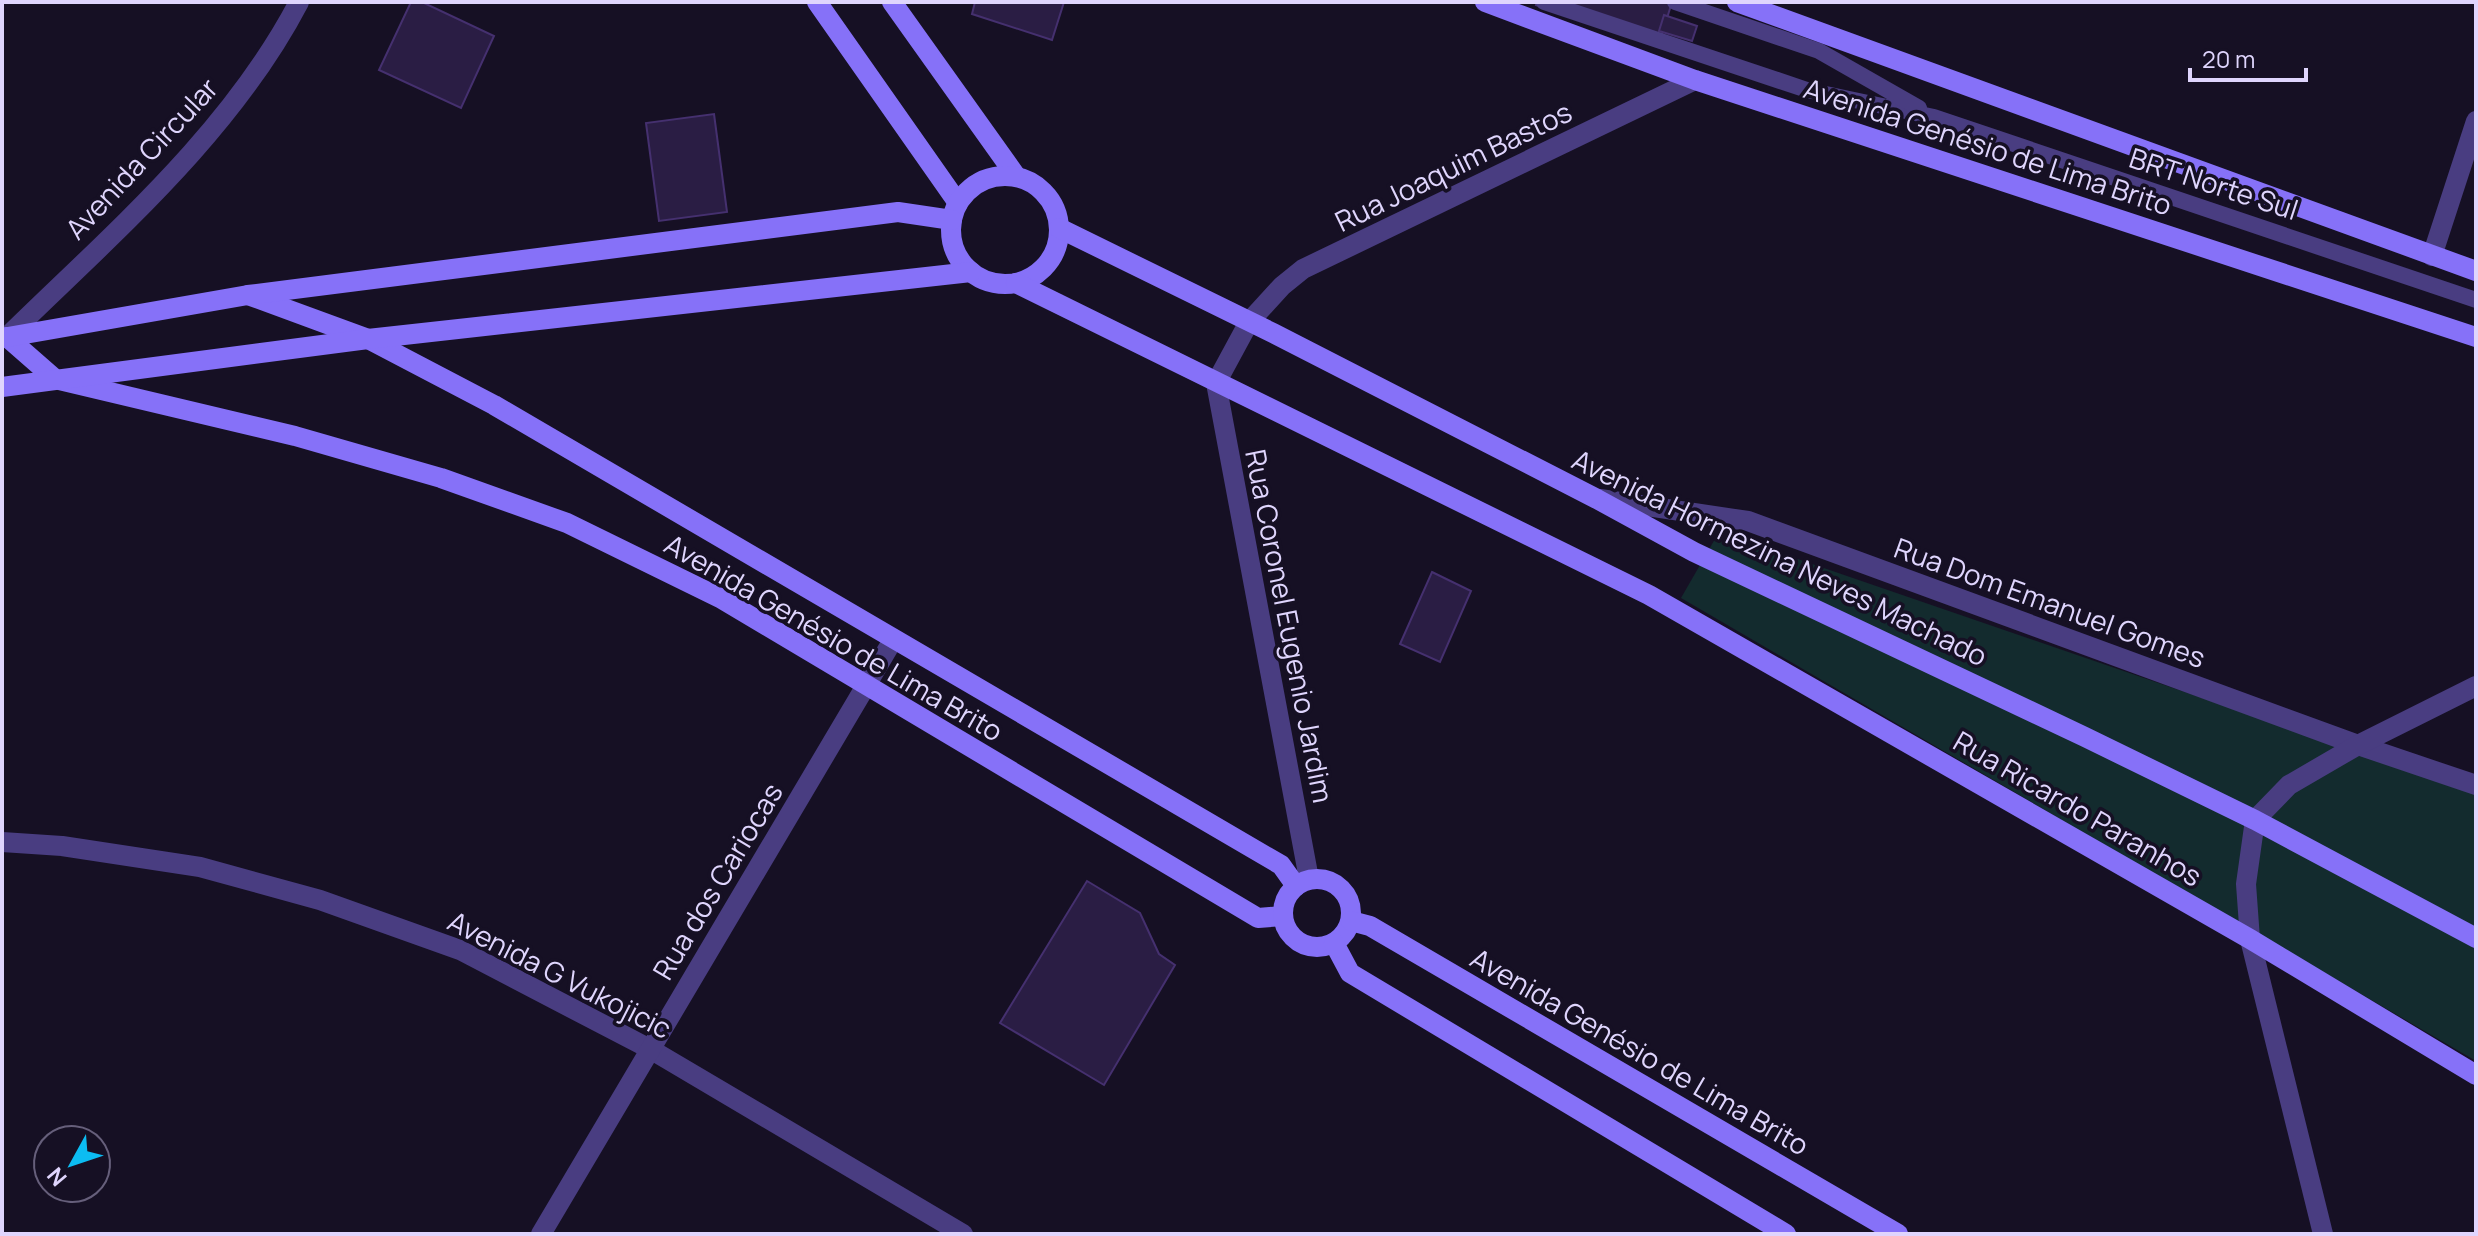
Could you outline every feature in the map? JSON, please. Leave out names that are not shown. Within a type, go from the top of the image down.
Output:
[{"type":"main road","points":[[817,2],[955,211]]},
{"type":"main road","points":[[892,2],[1016,176]]},
{"type":"main road","name":"Avenida Genésio de Lima Brito","points":[[1485,2],[1695,80],[2476,337]]},
{"type":"main road","name":"Avenida Genésio de Lima Brito","points":[[1737,2],[2476,271]]},
{"type":"main road","points":[[1016,283],[1039,272],[1054,253],[1059,228],[1052,204],[1037,186],[1016,176],[994,177],[973,186],[955,211],[952,240],[958,258],[971,272],[993,282],[1016,283],[1216,383]]},
{"type":"main road","points":[[4,338],[248,295],[898,212],[955,211]]},
{"type":"main road","name":"Avenida Hormezina Neves Machado","points":[[1059,228],[1597,499],[1694,552],[2255,820],[2476,938]]},
{"type":"main road","points":[[2,387],[368,339],[971,272]]},
{"type":"main road","name":"Avenida Genésio de Lima Brito","points":[[248,295],[368,339],[494,405],[1281,865],[1303,882]]},
{"type":"main road","points":[[4,338],[55,379]]},
{"type":"main road","name":"Avenida Genésio de Lima Brito","points":[[55,379],[295,436],[441,478],[567,523],[720,598],[1258,918],[1283,916]]},
{"type":"main road","name":"Rua Ricardo Paranhos","points":[[1216,383],[1649,595],[2250,939],[2476,1075]]},
{"type":"main road","points":[[1327,880],[1341,888],[1350,904],[1351,921],[1344,934],[1334,943],[1318,947],[1301,943],[1288,932],[1283,916],[1286,899],[1303,882],[1327,880]]},
{"type":"main road","name":"Avenida Genésio de Lima Brito","points":[[1351,921],[1370,926],[1898,1234]]},
{"type":"main road","points":[[1334,943],[1350,973],[1786,1234]]},
{"type":"street","name":"Avenida Circular","points":[[4,338],[141,205],[214,127],[279,40],[299,2]]},
{"type":"street","name":"Rua Joaquim Bastos","points":[[1216,383],[1249,322],[1282,286],[1303,269],[1695,80]]},
{"type":"street","points":[[2432,256],[2476,121]]},
{"type":"street","name":"Rua Coronel Eugenio Jardim","points":[[1216,383],[1303,882]]},
{"type":"street","name":"Rua Dom Emanuel Gomes","points":[[1597,499],[1748,521],[2358,745],[2476,785]]},
{"type":"street","name":"Rua dos Cariocas","points":[[541,1234],[893,640]]},
{"type":"street","points":[[2323,1234],[2250,939],[2246,884],[2255,820],[2289,785],[2358,745],[2476,686]]},
{"type":"street","name":"Avenida G Vukojicic","points":[[2,842],[62,846],[200,867],[320,900],[460,950],[650,1049],[963,1234]]},
{"type":"lane","name":"BRT Norte Sul","points":[[1544,2],[1807,90],[1934,117],[2476,300]]},
{"type":"lane","name":"BRT Norte Sul","points":[[1675,2],[1819,51],[1934,117]]},
{"type":"green space","points":[[1719,532],[2476,792],[2476,1061],[1681,598]]},
{"type":"building","points":[[411,2],[422,2],[494,36],[461,108],[379,70]]},
{"type":"building","points":[[975,2],[1064,2],[1052,40],[972,14]]},
{"type":"building","points":[[1537,2],[1672,2],[1659,44],[1536,5]]},
{"type":"building","points":[[1664,15],[1697,26],[1692,41],[1659,31]]},
{"type":"building","points":[[714,114],[727,212],[659,221],[646,123]]},
{"type":"building","points":[[1432,572],[1471,591],[1440,662],[1400,644]]},
{"type":"building","points":[[1087,881],[1140,913],[1159,954],[1175,965],[1104,1085],[1000,1023]]}]
